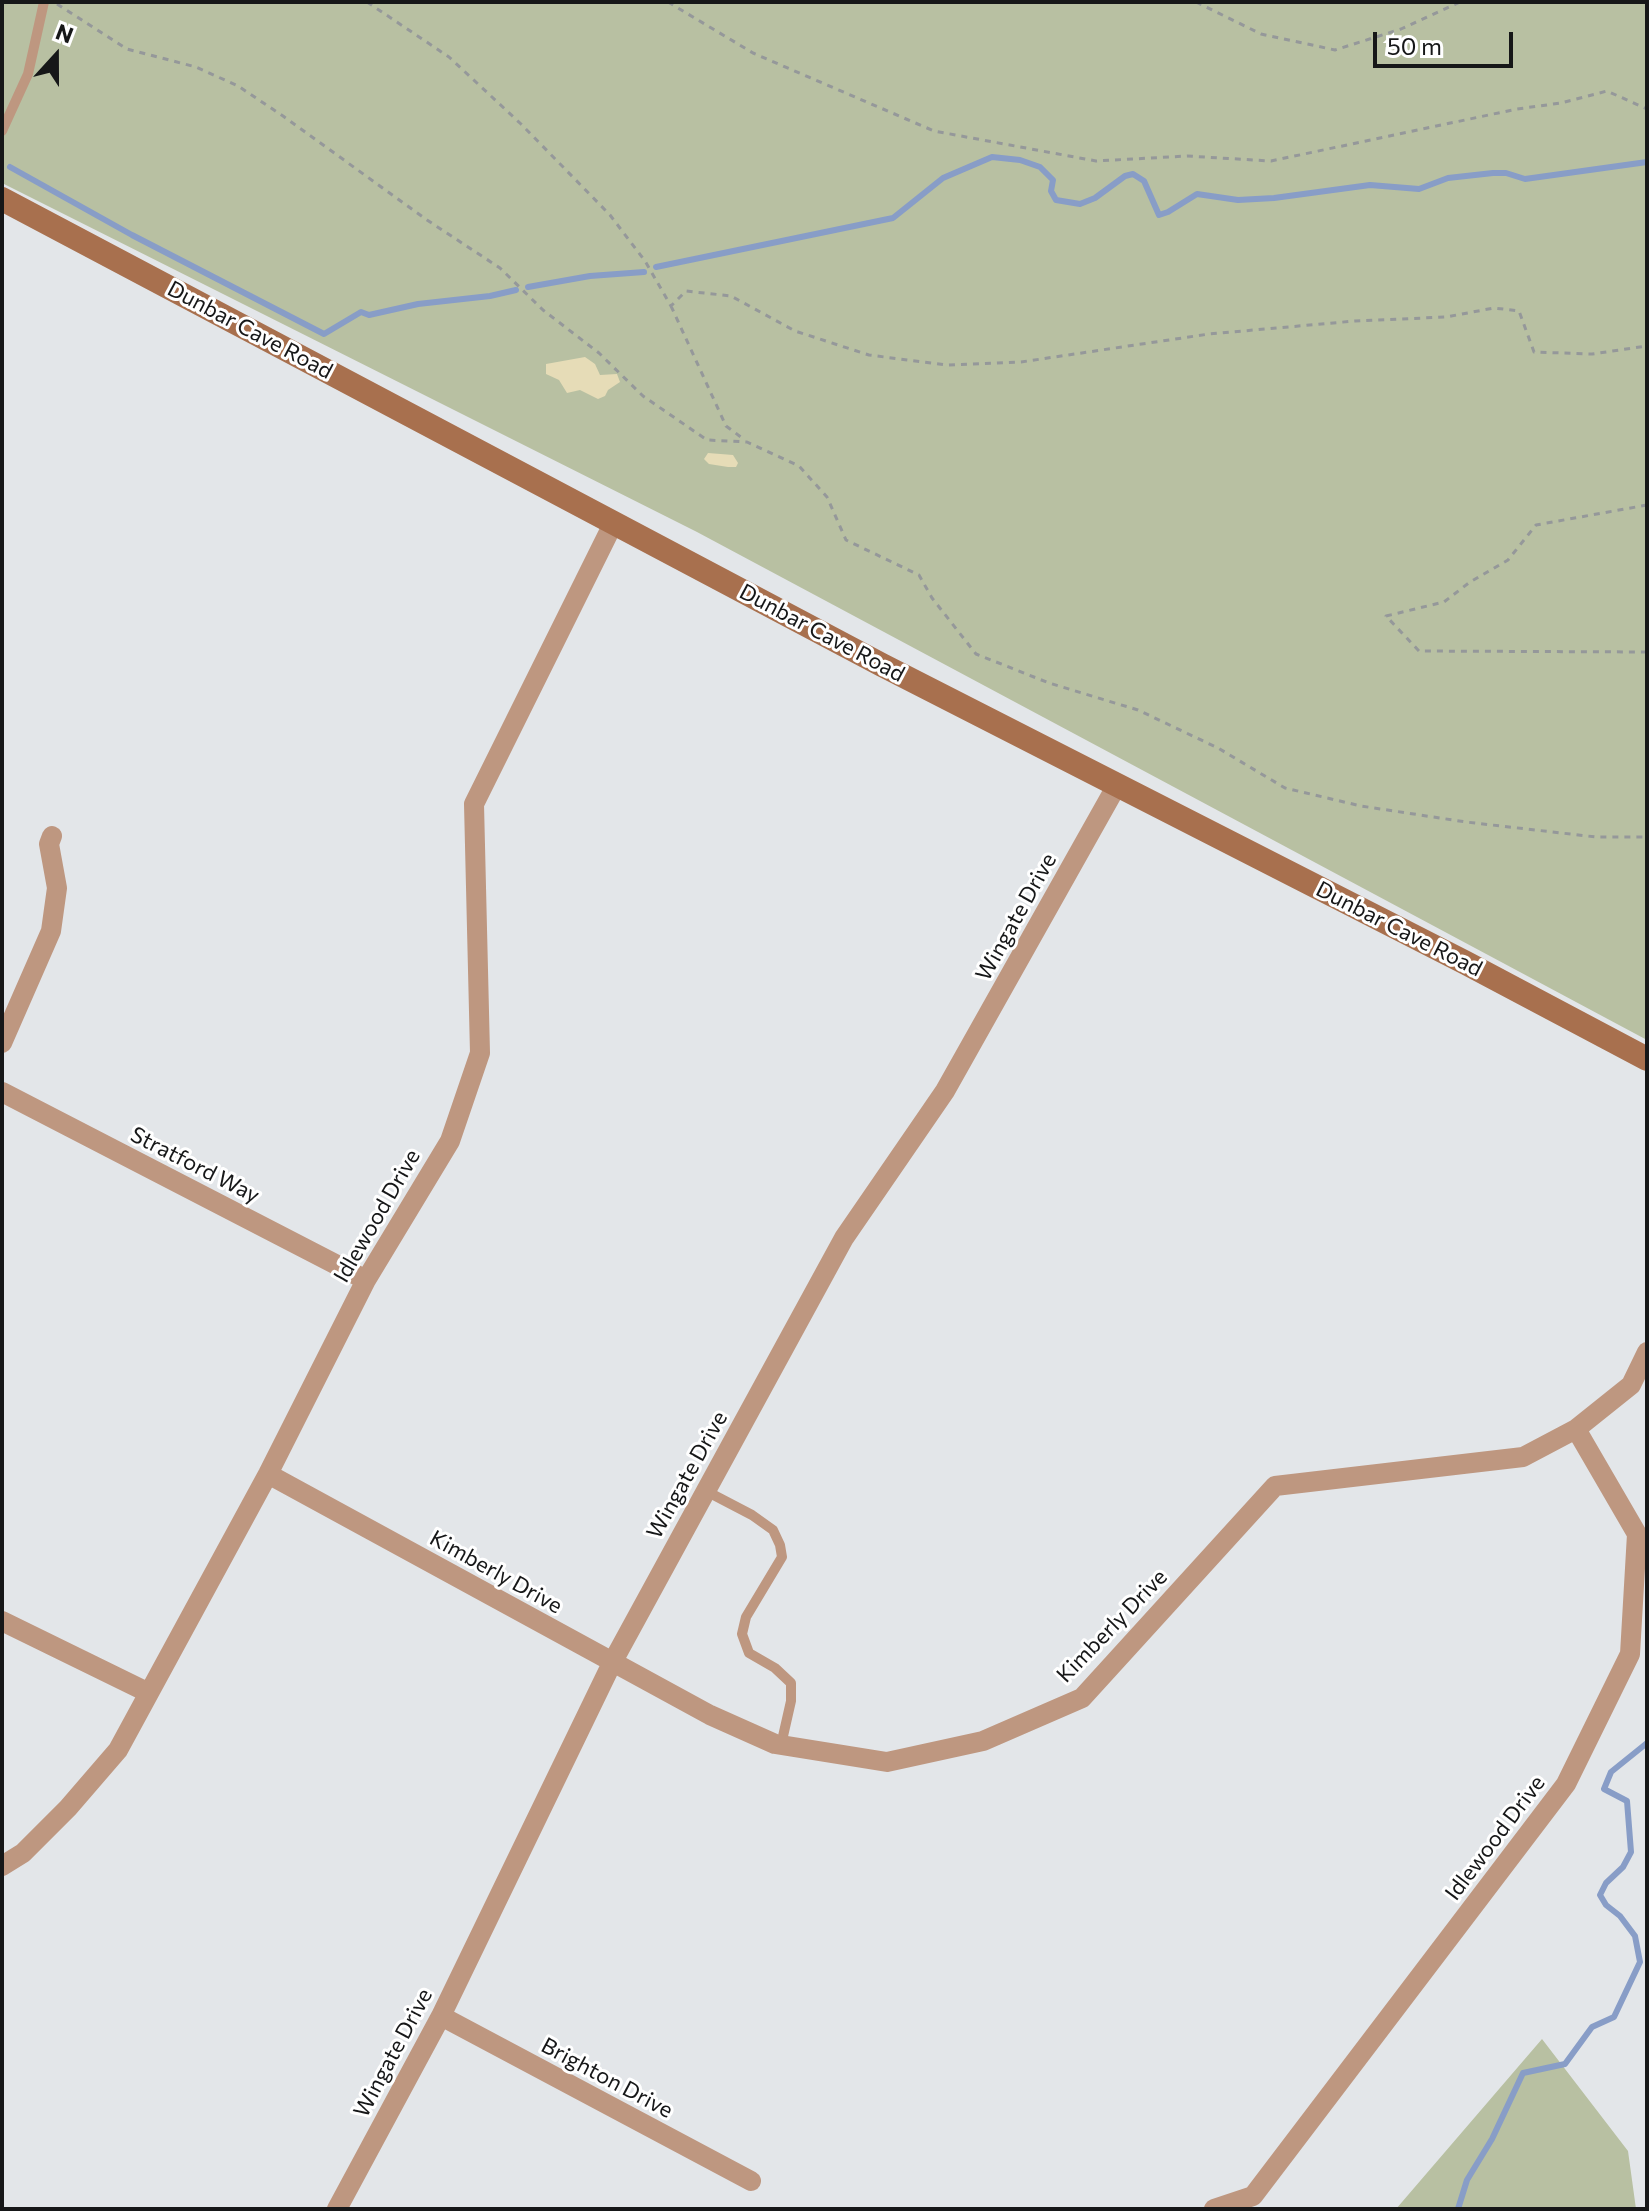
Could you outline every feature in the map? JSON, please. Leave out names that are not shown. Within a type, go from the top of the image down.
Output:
[{"type":"main road","name":"Dunbar Cave Road","points":[[3,203],[613,524],[1647,1059]]},
{"type":"street","name":"Idlewood Drive","points":[[2,1866],[23,1853],[68,1808],[118,1750],[268,1474],[366,1280],[450,1141],[480,1053],[474,804],[613,524]]},
{"type":"street","name":"Wingate Drive","points":[[337,2209],[441,2016],[612,1663],[844,1238],[945,1091],[1117,785]]},
{"type":"street","points":[[2,1043],[51,931],[57,888],[49,844],[52,836]]},
{"type":"street","name":"Stratford Way","points":[[2,1092],[366,1280]]},
{"type":"street","name":"Kimberly Drive","points":[[268,1474],[710,1715],[781,1746],[887,1762],[983,1741],[1082,1698],[1275,1486],[1523,1457],[1576,1429],[1631,1385],[1647,1352]]},
{"type":"street","name":"Idlewood Drive","points":[[1214,2209],[1253,2196],[1566,1784],[1630,1654],[1637,1534],[1576,1429]]},
{"type":"street","points":[[2,1621],[149,1693]]},
{"type":"street","name":"Brighton Drive","points":[[441,2016],[751,2181]]},
{"type":"lane","points":[[2,131],[28,74],[44,2]]},
{"type":"lane","points":[[706,1491],[773,1530],[780,1545],[782,1557],[746,1617],[742,1634],[749,1653],[775,1668],[791,1683],[791,1701],[781,1746]]},
{"type":"path","points":[[53,2],[127,49],[196,67],[238,86],[500,268],[543,310],[599,353],[643,396],[707,440],[747,442]]},
{"type":"path","points":[[367,2],[449,57],[521,124],[610,215],[645,261],[671,306],[726,426],[747,442],[799,466],[827,497],[846,540],[919,575],[932,598],[976,654],[1049,683],[1138,710],[1218,748],[1285,788],[1361,806],[1466,822],[1596,837],[1647,837]]},
{"type":"path","points":[[668,2],[753,53],[934,131],[1096,161],[1187,156],[1271,161],[1607,91],[1647,109]]},
{"type":"path","points":[[1196,2],[1261,34],[1335,50],[1401,29],[1460,2]]},
{"type":"path","points":[[671,306],[686,291],[731,296],[795,331],[869,355],[946,365],[1021,362],[1209,334],[1355,321],[1446,317],[1494,308],[1519,311],[1534,352],[1592,354],[1647,346]]},
{"type":"path","points":[[1647,505],[1536,525],[1508,560],[1470,582],[1444,602],[1386,616],[1419,651],[1647,652]]},
{"type":"green space","points":[[2,2],[1647,2],[1647,1040],[697,532],[2,183]]},
{"type":"green space","points":[[1542,2039],[1628,2151],[1636,2209],[1396,2209]]},
{"type":"sand","points":[[585,357],[595,364],[600,375],[617,374],[620,382],[598,399],[580,390],[567,393],[559,380],[546,374],[546,364]]},
{"type":"sand","points":[[708,453],[733,455],[738,463],[736,467],[709,464],[704,459]]},
{"type":"waterway","points":[[656,267],[893,218],[943,178],[992,157],[1020,160],[1040,167],[1053,180],[1051,191],[1056,200],[1080,204],[1133,174],[1144,181],[1159,215],[1197,194],[1238,200],[1370,185],[1419,189],[1448,178],[1506,173],[1525,179],[1647,162]]},
{"type":"waterway","points":[[10,167],[132,235],[324,334],[361,312],[369,315],[418,304],[516,290]]},
{"type":"waterway","points":[[528,287],[590,276],[644,272]]},
{"type":"waterway","points":[[1458,2209],[1467,2180],[1492,2139],[1523,2073],[1565,2064],[1592,2027],[1614,2017],[1640,1962],[1635,1936],[1600,1895],[1631,1852],[1627,1801],[1604,1789],[1611,1772],[1647,1743]]}]
